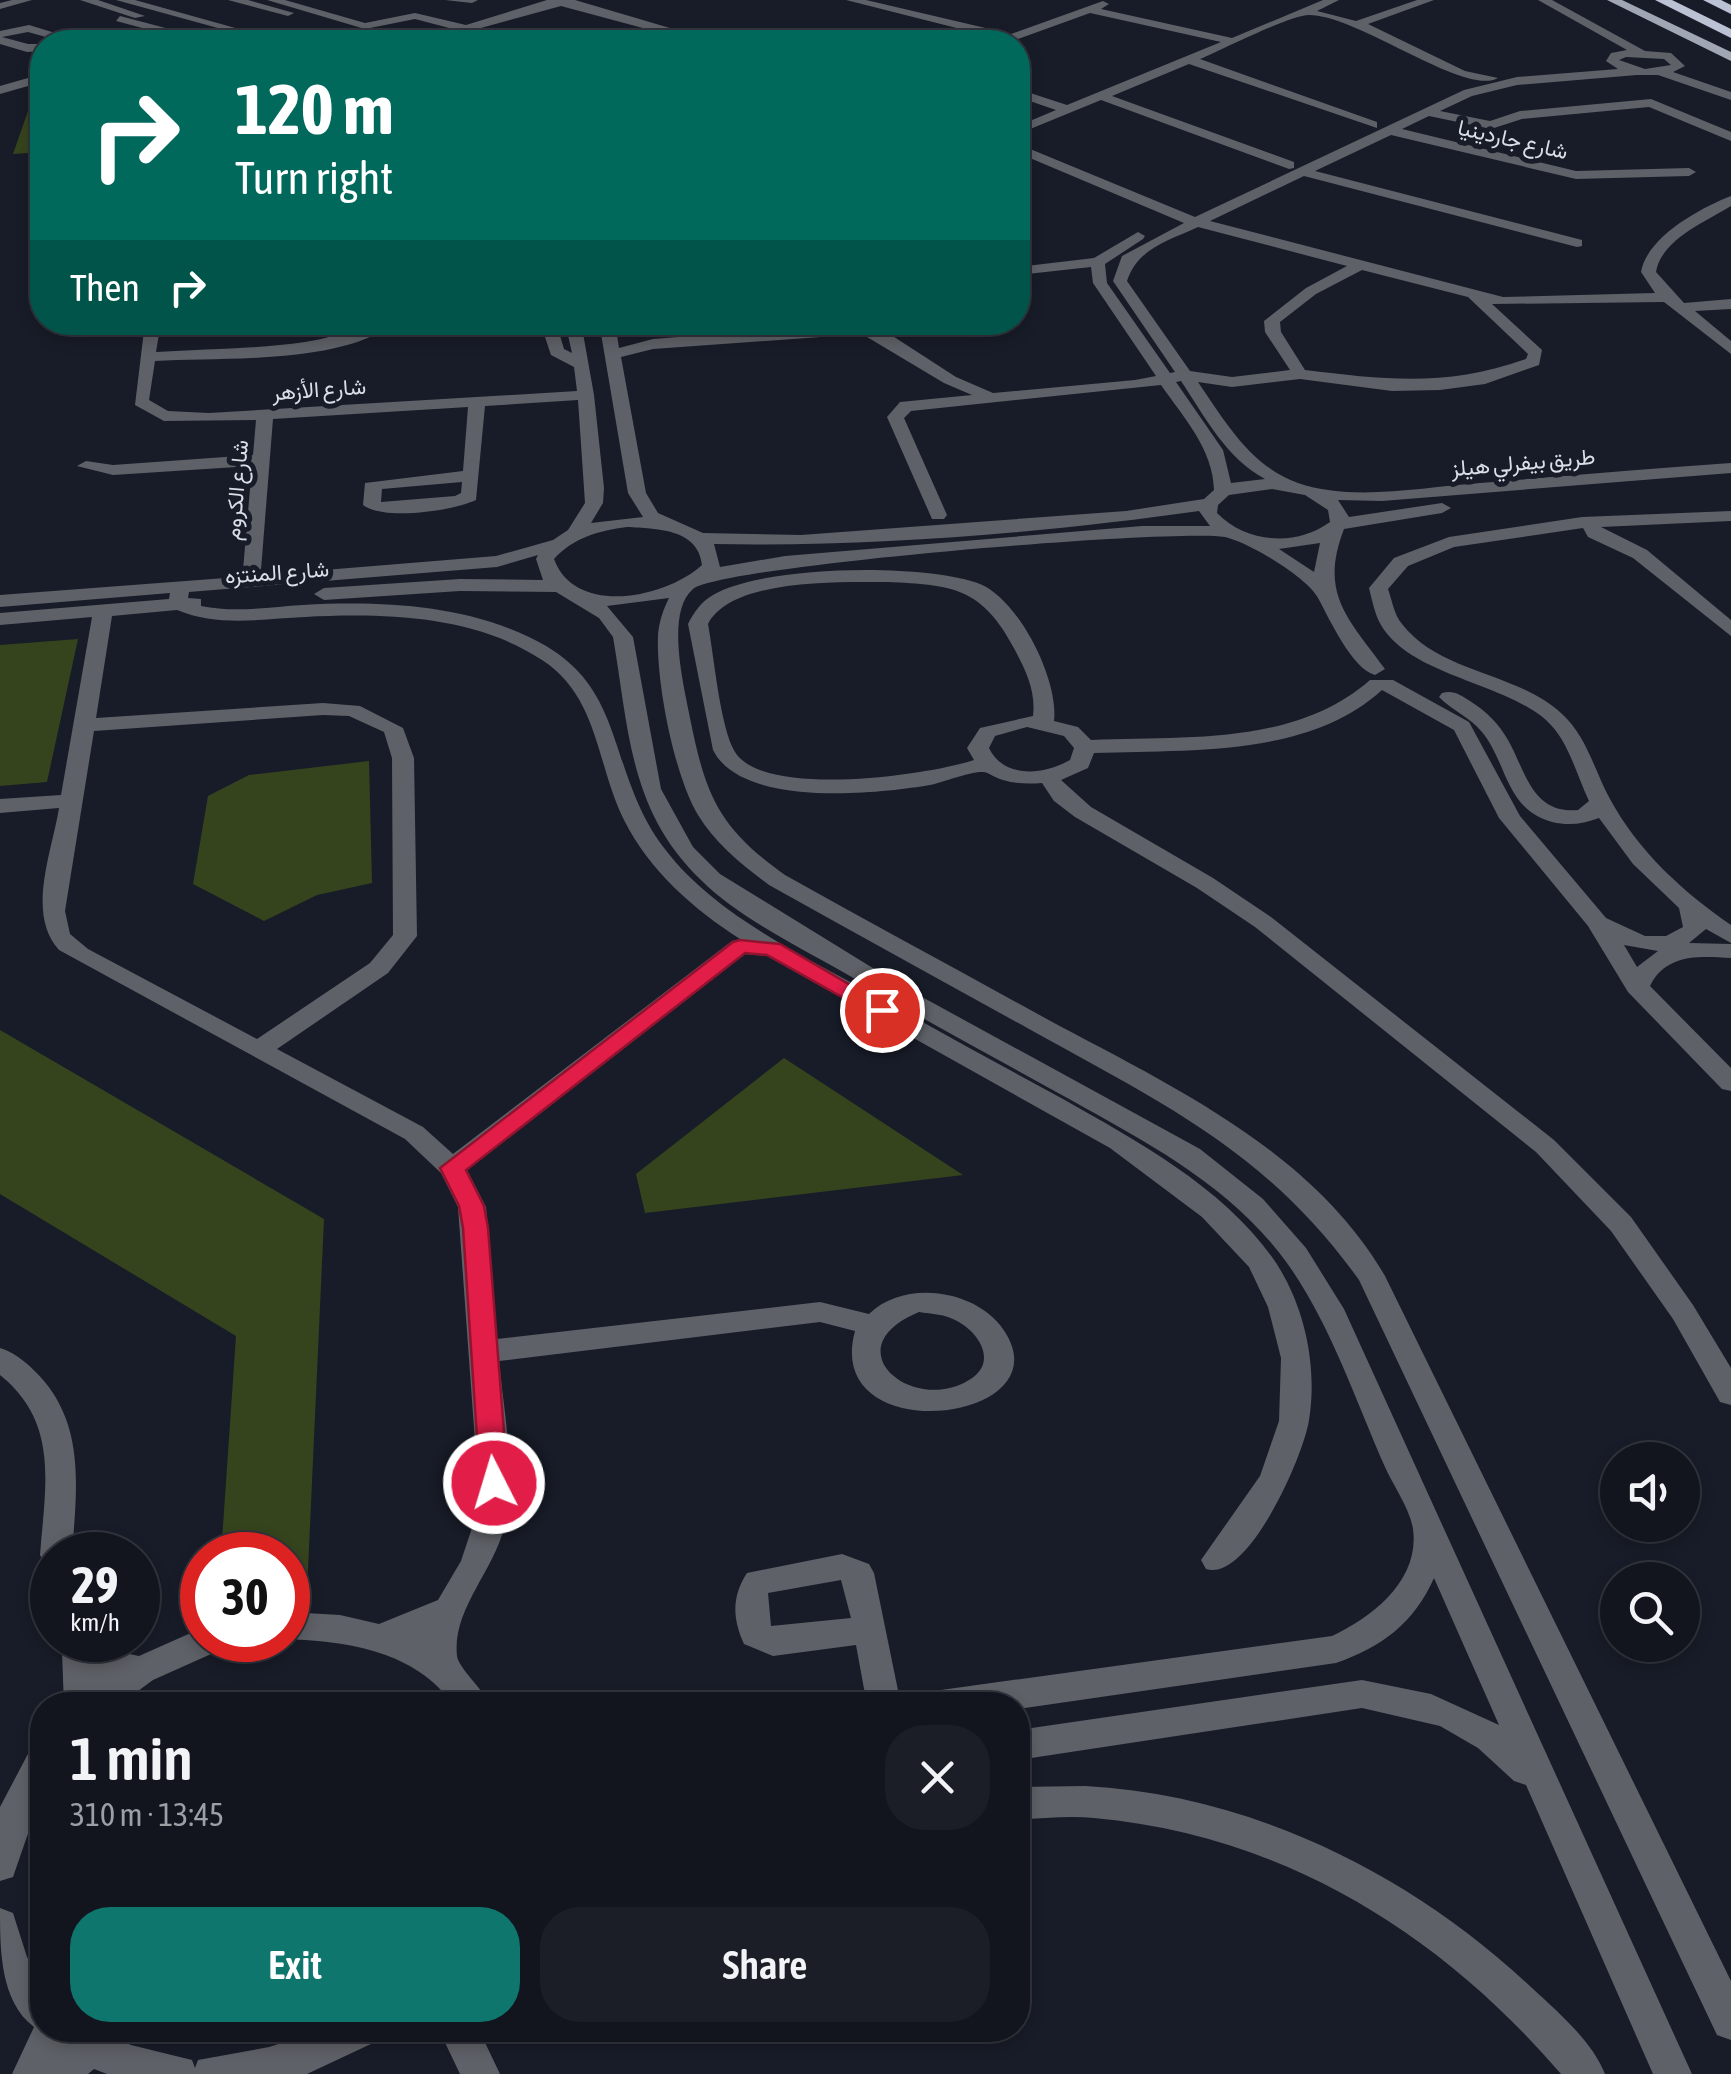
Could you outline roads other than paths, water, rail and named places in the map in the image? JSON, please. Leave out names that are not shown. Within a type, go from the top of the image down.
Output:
[{"type":"highway","points":[[1662,0],[1731,34]]},
{"type":"highway","points":[[1710,0],[1731,10]]},
{"type":"main road","points":[[1612,0],[1731,57]]},
{"type":"street","points":[[0,6],[26,0]]},
{"type":"street","points":[[86,0],[100,5],[98,11],[102,13],[169,30]]},
{"type":"street","points":[[122,0],[235,30]]},
{"type":"street","points":[[234,0],[282,13],[306,10]]},
{"type":"street","points":[[273,0],[365,26],[416,16],[447,30]]},
{"type":"street","points":[[451,0],[472,0]]},
{"type":"street","points":[[483,30],[565,2],[602,0]]},
{"type":"street","points":[[852,0],[963,30]]},
{"type":"street","points":[[881,7],[903,0]]},
{"type":"street","points":[[1030,38],[1064,29],[1066,26],[1059,20],[1112,0]]},
{"type":"street","points":[[1030,124],[1334,0]]},
{"type":"street","points":[[1356,24],[1428,0]]},
{"type":"street","points":[[483,30],[565,2],[665,30]]},
{"type":"street","points":[[1541,5],[1640,52],[1667,56],[1679,63],[1678,68]]},
{"type":"street","points":[[1541,5],[1614,57],[1615,64],[1638,71]]},
{"type":"street","points":[[1088,9],[1232,41]]},
{"type":"street","points":[[1306,11],[1356,24],[1466,79]]},
{"type":"street","points":[[2,40],[30,30]]},
{"type":"street","points":[[2,40],[30,48]]},
{"type":"street","points":[[1380,128],[1468,93],[1640,52]]},
{"type":"street","name":"شارع جاردينيا","points":[[1188,59],[1380,128],[1576,175],[1690,172]]},
{"type":"street","points":[[1120,281],[1127,259],[1138,250],[1380,128],[1466,79],[1568,71],[1660,72],[1678,68],[1731,87]]},
{"type":"street","points":[[1660,72],[1731,96]]},
{"type":"street","points":[[0,90],[30,81]]},
{"type":"street","points":[[1518,81],[1533,91]]},
{"type":"street","points":[[1098,95],[1296,169],[1577,243]]},
{"type":"street","points":[[1030,96],[1063,108]]},
{"type":"street","points":[[1549,101],[1564,111]]},
{"type":"street","points":[[1426,112],[1515,128],[1520,116],[1650,103],[1731,137]]},
{"type":"street","points":[[938,515],[895,417],[906,406],[1135,385],[1186,375],[1232,382],[1300,374],[1392,386],[1440,384],[1485,379],[1534,362],[1536,353],[1500,308],[1472,293],[1159,208],[1030,153]]},
{"type":"street","points":[[1727,206],[1700,218],[1652,252],[1646,270],[1661,293],[1731,352]]},
{"type":"street","points":[[1700,218],[1731,226]]},
{"type":"street","points":[[1030,271],[1098,262],[1132,238],[1201,219]]},
{"type":"street","points":[[1098,262],[1100,282],[1219,458],[1216,498],[1208,514],[1235,534],[1297,567],[1324,590],[1344,629],[1383,679],[1462,726],[1471,737],[1492,788],[1534,848],[1598,923],[1636,987],[1731,1083]]},
{"type":"street","points":[[1300,374],[1273,332],[1272,321],[1312,291],[1363,264]]},
{"type":"street","points":[[1048,270],[1081,274],[1100,282],[1120,281]]},
{"type":"street","points":[[1120,281],[1241,454],[1290,486]]},
{"type":"street","points":[[1500,308],[1661,293]]},
{"type":"street","points":[[1681,308],[1731,304]]},
{"type":"street","name":"شارع الأزهر","points":[[151,335],[140,402],[149,410],[185,419],[586,395]]},
{"type":"street","points":[[147,356],[328,344],[366,335]]},
{"type":"street","points":[[551,335],[556,352],[582,365]]},
{"type":"street","points":[[576,335],[586,395],[594,500],[576,533]]},
{"type":"street","points":[[758,335],[653,344],[610,338],[637,493],[651,516],[662,524],[700,538],[801,540],[1126,516],[1216,498],[1254,484],[1290,486]]},
{"type":"street","points":[[878,335],[950,380],[990,397]]},
{"type":"street","points":[[931,402],[950,380]]},
{"type":"street","points":[[1202,396],[1232,382]]},
{"type":"street","points":[[1135,385],[1178,398]]},
{"type":"street","points":[[471,476],[379,484],[371,488],[372,506],[386,509],[460,501],[470,496],[477,402]]},
{"type":"street","name":"شارع الكروم","points":[[252,570],[265,415]]},
{"type":"street","points":[[86,466],[113,470],[261,460]]},
{"type":"street","name":"طريق بيفرلي هيلز","points":[[1290,486],[1318,494],[1382,496],[1731,468]]},
{"type":"street","name":"طريق بيفرلي هيلز","points":[[693,583],[785,562],[1142,531],[1235,534],[1275,543],[1306,541],[1337,526],[1428,509],[1731,485]]},
{"type":"street","points":[[1318,494],[1337,508],[1337,526],[1324,547],[1324,590]]},
{"type":"street","points":[[1731,516],[1595,530],[1494,535],[1422,548],[1398,562],[1382,579],[1379,599],[1388,620],[1408,642],[1439,661],[1509,687],[1554,716],[1580,750],[1600,801],[1622,836],[1690,909],[1731,936]]},
{"type":"street","name":"شارع المنتزه","points":[[0,619],[102,611],[180,596],[497,561],[554,545],[576,533],[627,522],[662,524]]},
{"type":"street","points":[[1637,526],[1640,554]]},
{"type":"street","points":[[1595,530],[1640,554],[1731,630]]},
{"type":"street","points":[[700,538],[712,556],[672,610],[670,654],[694,781],[714,822],[752,862],[777,880],[1225,1128],[1261,1152],[1323,1209],[1371,1276],[1731,2022]]},
{"type":"street","points":[[554,545],[545,559],[546,573],[606,614],[623,636],[630,761]]},
{"type":"street","points":[[496,584],[504,570],[497,561]]},
{"type":"street","points":[[0,589],[373,562],[416,569]]},
{"type":"street","points":[[988,764],[948,775],[819,788],[776,784],[741,770],[724,754],[698,624],[703,612],[730,594],[762,586],[903,574],[958,583],[985,594],[1005,614],[1044,689],[1044,722]]},
{"type":"street","name":"شارع المنتزه","points":[[0,601],[496,584],[568,590],[620,601],[693,583]]},
{"type":"street","points":[[180,596],[191,610],[228,615],[388,610],[492,630],[536,648],[571,672],[601,712],[684,850],[712,878],[740,924],[772,948],[1120,1142],[1174,1178],[1223,1220],[1261,1262],[1282,1302],[1294,1344],[1298,1388],[1293,1434],[1277,1478],[1252,1520],[1217,1560]]},
{"type":"street","points":[[102,611],[53,911],[53,925],[59,938],[87,959],[414,1133],[452,1168],[472,1206],[494,1483],[492,1515],[483,1547],[445,1610],[438,1648],[440,1668]]},
{"type":"street","points":[[1085,747],[1290,730],[1348,710],[1383,679]]},
{"type":"street","points":[[1383,679],[1426,686],[1468,709],[1496,736],[1527,802],[1572,824],[1622,836]]},
{"type":"street","points":[[84,725],[323,708],[353,710],[394,728],[403,758],[405,936],[379,968],[260,1048]]},
{"type":"street","points":[[1012,722],[1044,722],[1071,731],[1085,747],[1080,763],[1048,777],[1020,777],[988,764],[978,748],[987,732],[1012,722]]},
{"type":"street","points":[[1048,777],[1062,796],[1083,812],[1204,882],[1263,922],[1545,1146],[1620,1224],[1683,1312],[1731,1394]]},
{"type":"street","points":[[0,806],[71,801]]},
{"type":"street","points":[[1534,848],[1597,810],[1600,801]]},
{"type":"street","points":[[1636,987],[1642,972],[1694,930],[1696,920],[1690,909]]},
{"type":"street","points":[[1598,923],[1630,940],[1731,952]]},
{"type":"street","points":[[740,924],[809,939],[1000,1050],[1156,1133],[1212,1171],[1252,1206],[1296,1255],[1330,1309],[1672,2074]]},
{"type":"street","points":[[452,1168],[740,924]]},
{"type":"street","points":[[772,948],[796,946],[809,939]]},
{"type":"street","points":[[920,1005],[940,999],[958,982]]},
{"type":"street","points":[[1000,1050],[1018,1032],[1037,1023]]},
{"type":"street","points":[[1223,1220],[1252,1206]]},
{"type":"street","points":[[950,1304],[988,1326],[999,1348],[998,1360],[986,1383],[961,1398],[945,1402],[912,1400],[883,1387],[866,1366],[864,1342],[872,1326],[902,1306],[950,1304]]},
{"type":"street","points":[[482,1352],[820,1312],[840,1314],[872,1326]]},
{"type":"street","points":[[0,1359],[31,1382],[50,1407],[59,1437],[57,1532]]},
{"type":"street","points":[[1030,1692],[1336,1649],[1369,1635],[1395,1616],[1420,1577],[1428,1533]]},
{"type":"street","points":[[383,1637],[445,1610]]},
{"type":"street","points":[[310,1625],[383,1637],[440,1668],[462,1692]]},
{"type":"street","points":[[870,1629],[882,1692]]},
{"type":"street","points":[[111,1692],[141,1670],[180,1653]]},
{"type":"street","points":[[77,1662],[80,1692]]},
{"type":"street","points":[[104,1662],[141,1670]]},
{"type":"street","points":[[1030,1743],[1362,1694],[1412,1700],[1461,1718],[1505,1747],[1541,1786]]},
{"type":"street","points":[[1,1850],[30,1781]]},
{"type":"street","points":[[1030,1804],[1092,1802],[1170,1813],[1276,1842],[1334,1868],[1391,1898],[1446,1936],[1509,1990],[1586,2074]]},
{"type":"street","points":[[0,1925],[2,1943],[30,1998]]},
{"type":"street","points":[[31,2074],[46,2042]]},
{"type":"street","points":[[212,2074],[244,2072],[297,2059],[333,2042]]},
{"type":"street","points":[[461,2042],[481,2074]]},
{"type":"street","points":[[69,2051],[135,2068],[178,2074]]}]
